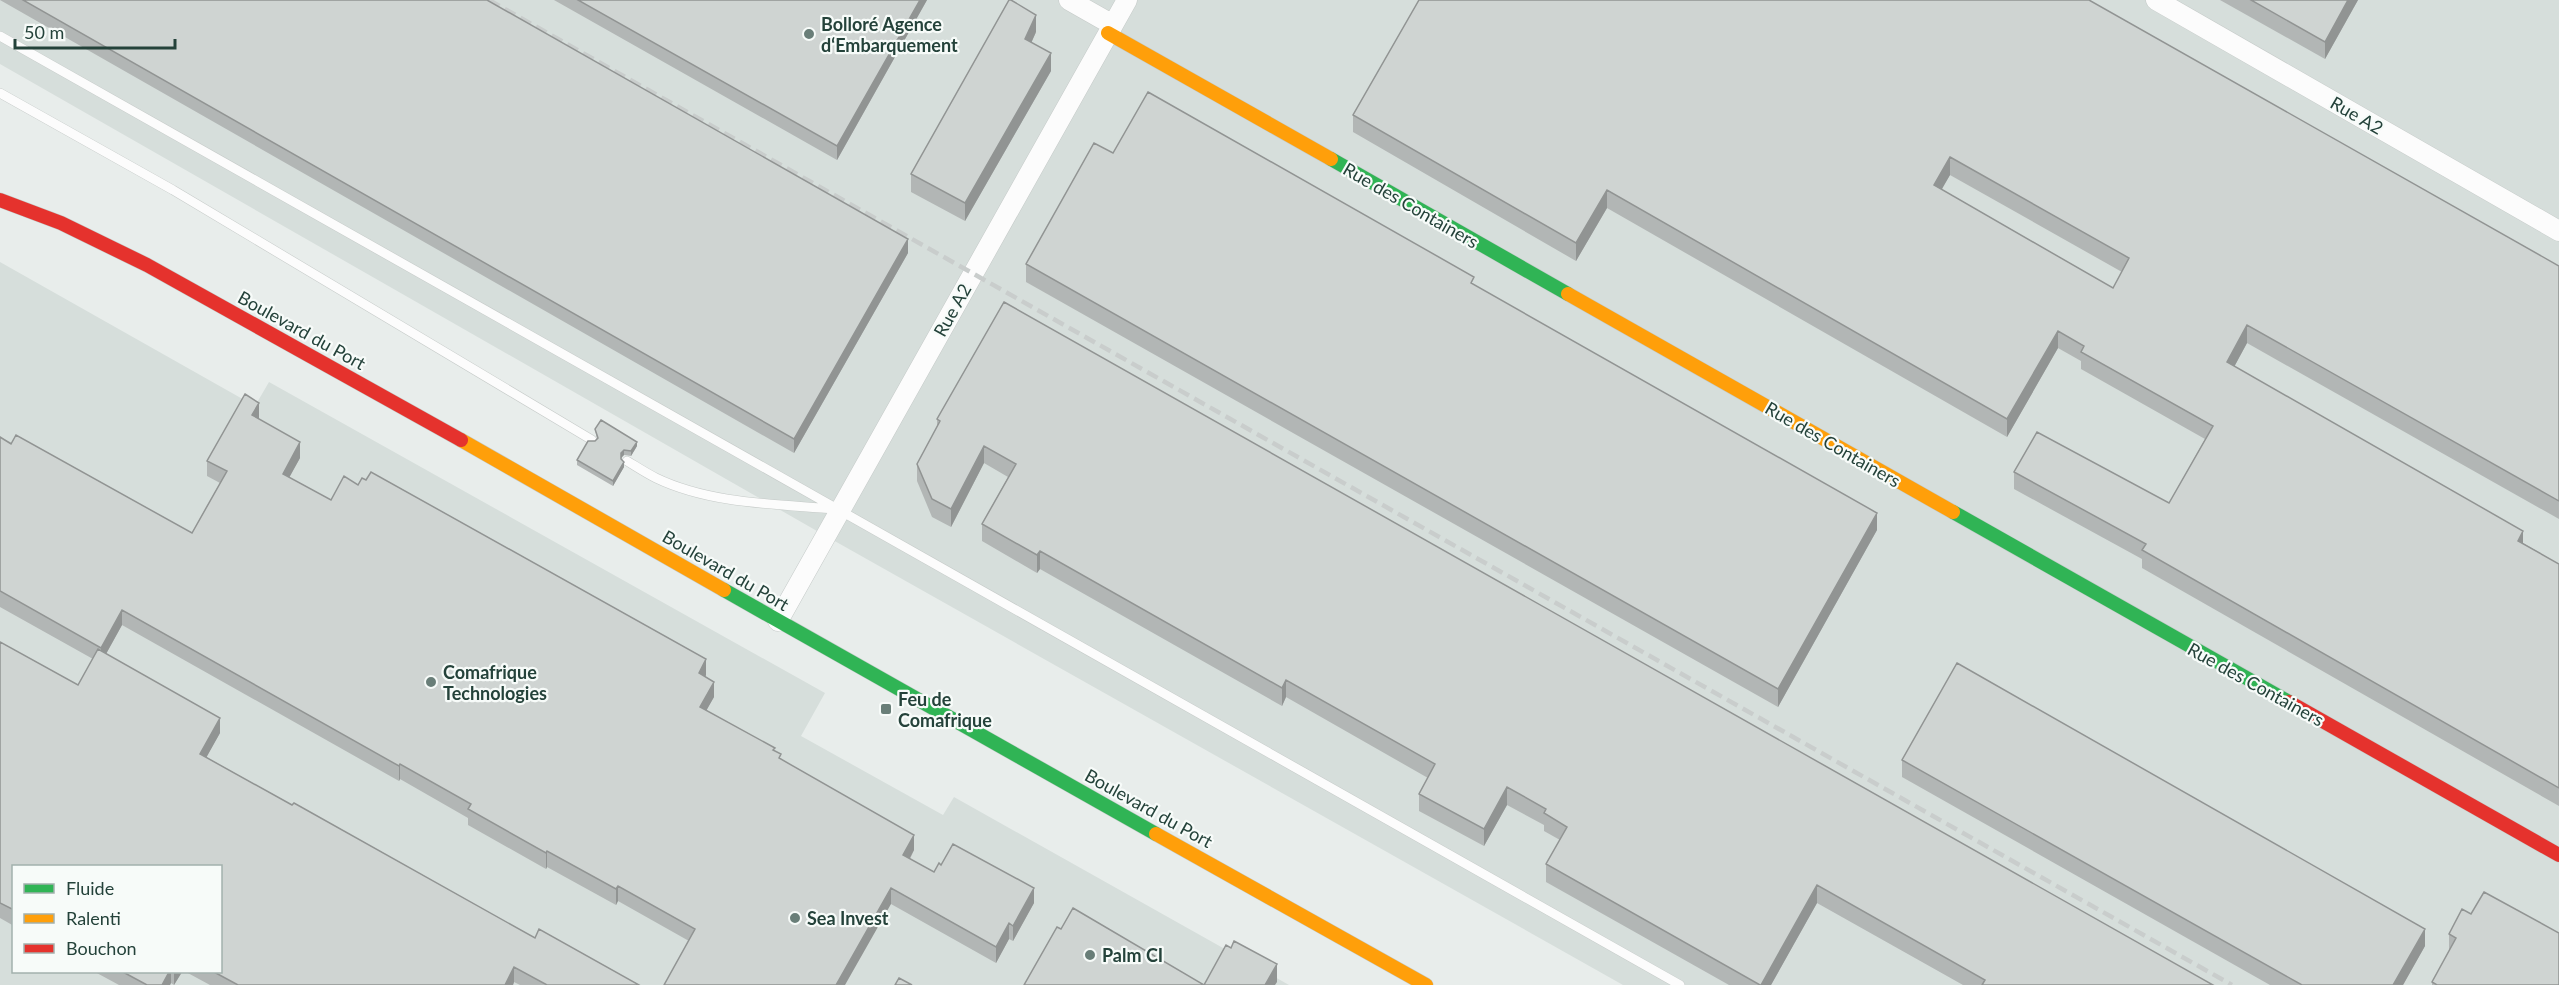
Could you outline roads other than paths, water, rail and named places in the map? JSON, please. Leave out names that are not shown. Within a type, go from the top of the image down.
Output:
[{"type":"street","name":"Rue des Containers","points":[[1069,0],[1110,29],[2559,855]]},
{"type":"street","name":"Rue A2","points":[[778,621],[1127,0]]},
{"type":"street","name":"Rue A2","points":[[2156,0],[2559,231]]},
{"type":"street","name":"Boulevard du Port","points":[[0,200],[61,223],[147,265],[403,406],[778,621],[1426,985]]},
{"type":"lane","points":[[0,36],[1680,985]]},
{"type":"lane","points":[[0,93],[173,190],[592,440]]},
{"type":"lane","points":[[627,461],[656,478],[690,491],[741,501],[840,510]]},
{"type":"railway","points":[[489,0],[2232,985]]},
{"type":"place","name":"Bolloré Agence d‘Embarquement","points":[[809,34]]},
{"type":"place","name":"Comafrique Technologies","points":[[431,682]]},
{"type":"place","name":"Feu de Comafrique","points":[[886,709]]},
{"type":"place","name":"Sea Invest","points":[[795,918]]},
{"type":"place","name":"Palm CI","points":[[1090,955]]}]
